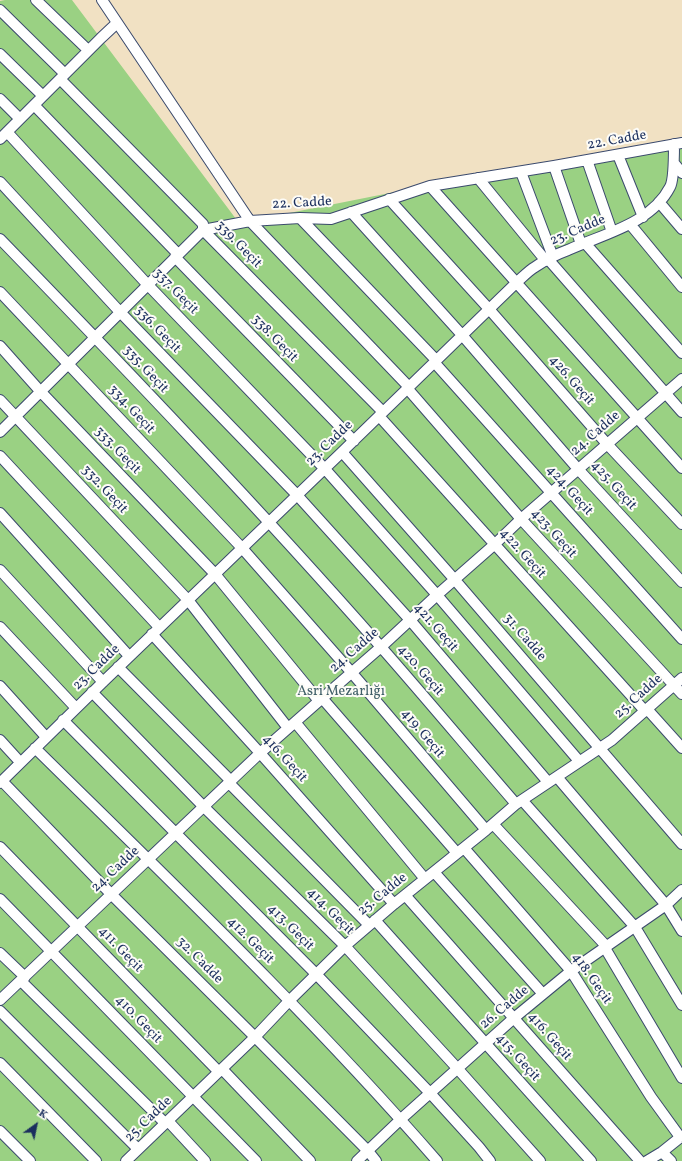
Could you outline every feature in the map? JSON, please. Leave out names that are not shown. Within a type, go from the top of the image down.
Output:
[{"type":"lane","points":[[36,0],[88,50]]},
{"type":"lane","name":"423. Geçit","points":[[102,0],[250,221],[408,388],[521,519],[682,694]]},
{"type":"lane","name":"339. Geçit","points":[[0,10],[202,224],[203,230],[381,414]]},
{"type":"lane","points":[[4,135],[88,50],[118,23]]},
{"type":"lane","points":[[0,54],[42,96]]},
{"type":"lane","points":[[0,99],[20,119]]},
{"type":"lane","name":"338. Geçit","points":[[34,105],[176,256],[354,441]]},
{"type":"lane","name":"337. Geçit","points":[[4,135],[325,469],[437,595],[579,761]]},
{"type":"lane","name":"22. Cadde","points":[[203,230],[250,221],[300,218],[331,219],[430,186],[521,172],[678,144]]},
{"type":"lane","name":"23. Cadde","points":[[1,782],[129,656],[534,267],[583,243],[630,224],[643,217],[662,200],[671,186],[678,144]]},
{"type":"lane","points":[[618,155],[643,217]]},
{"type":"lane","points":[[587,160],[612,232]]},
{"type":"lane","points":[[674,163],[682,173]]},
{"type":"lane","points":[[554,166],[583,243],[682,353]]},
{"type":"lane","points":[[521,172],[549,259]]},
{"type":"lane","points":[[478,178],[682,412]]},
{"type":"lane","name":"336. Geçit","points":[[0,182],[120,312],[297,495]]},
{"type":"lane","points":[[430,186],[682,468]]},
{"type":"lane","name":"426. Geçit","points":[[389,199],[489,309],[607,444],[682,524]]},
{"type":"lane","points":[[659,202],[682,229]]},
{"type":"lane","name":"425. Geçit","points":[[351,212],[462,335],[578,469],[682,582]]},
{"type":"lane","name":"424. Geçit","points":[[300,218],[435,361],[682,639]]},
{"type":"lane","points":[[630,224],[682,287]]},
{"type":"lane","points":[[0,432],[203,230]]},
{"type":"lane","name":"335. Geçit","points":[[0,239],[95,337],[268,522]]},
{"type":"lane","name":"334. Geçit","points":[[0,292],[242,548]]},
{"type":"lane","name":"333. Geçit","points":[[0,346],[40,391],[215,574]]},
{"type":"lane","name":"24. Cadde","points":[[0,1000],[260,753],[381,647],[521,519],[682,379]]},
{"type":"lane","name":"332. Geçit","points":[[0,400],[188,600],[292,725],[425,879]]},
{"type":"lane","name":"422. Geçit","points":[[381,414],[495,544],[682,748]]},
{"type":"lane","name":"31. Cadde","points":[[342,452],[455,580],[682,844]]},
{"type":"lane","name":"416. Geçit","points":[[0,456],[156,630],[260,753],[394,904]]},
{"type":"lane","name":"421. Geçit","points":[[297,495],[666,905],[682,931]]},
{"type":"lane","points":[[0,513],[129,656]]},
{"type":"lane","name":"420. Geçit","points":[[268,522],[519,802],[635,927],[682,1005]]},
{"type":"lane","name":"419. Geçit","points":[[242,548],[489,827],[606,947],[682,1078]]},
{"type":"lane","points":[[0,570],[103,682]]},
{"type":"lane","name":"418. Geçit","points":[[215,574],[320,699],[571,971],[651,1097],[681,1136]]},
{"type":"lane","points":[[0,628],[76,708]]},
{"type":"lane","name":"415. Geçit","points":[[118,667],[230,782],[372,922],[486,1043],[591,1161]]},
{"type":"lane","name":"25. Cadde","points":[[126,1161],[221,1071],[344,946],[519,802],[612,740],[682,678]]},
{"type":"lane","points":[[0,686],[46,737]]},
{"type":"lane","name":"414. Geçit","points":[[92,692],[204,807],[344,946],[457,1068],[540,1161]]},
{"type":"lane","name":"413. Geçit","points":[[63,720],[316,974],[430,1093],[480,1147],[490,1161]]},
{"type":"lane","points":[[0,740],[20,762]]},
{"type":"lane","name":"412. Geçit","points":[[35,748],[290,1000],[401,1119],[437,1161]]},
{"type":"lane","name":"32. Cadde","points":[[1,782],[368,1151],[376,1161]]},
{"type":"lane","name":"411. Geçit","points":[[0,847],[310,1161]]},
{"type":"lane","points":[[434,872],[543,994]]},
{"type":"lane","name":"26. Cadde","points":[[357,1161],[401,1119],[514,1018],[571,971],[666,905],[682,890]]},
{"type":"lane","name":"416. Geçit","points":[[405,895],[640,1161]]},
{"type":"lane","name":"410. Geçit","points":[[0,899],[256,1161]]},
{"type":"lane","points":[[0,953],[23,979],[205,1161]]},
{"type":"lane","points":[[0,1011],[138,1149]]},
{"type":"lane","points":[[0,1063],[96,1161]]},
{"type":"lane","points":[[0,1131],[30,1161]]},
{"type":"lane","points":[[647,1161],[662,1152],[681,1136]]},
{"type":"lane","points":[[662,1152],[671,1161]]},
{"type":"green space","name":"Asri Mezarlığı","points":[[72,0],[239,223],[430,185],[682,145],[682,1161],[0,1161],[0,1]]}]
